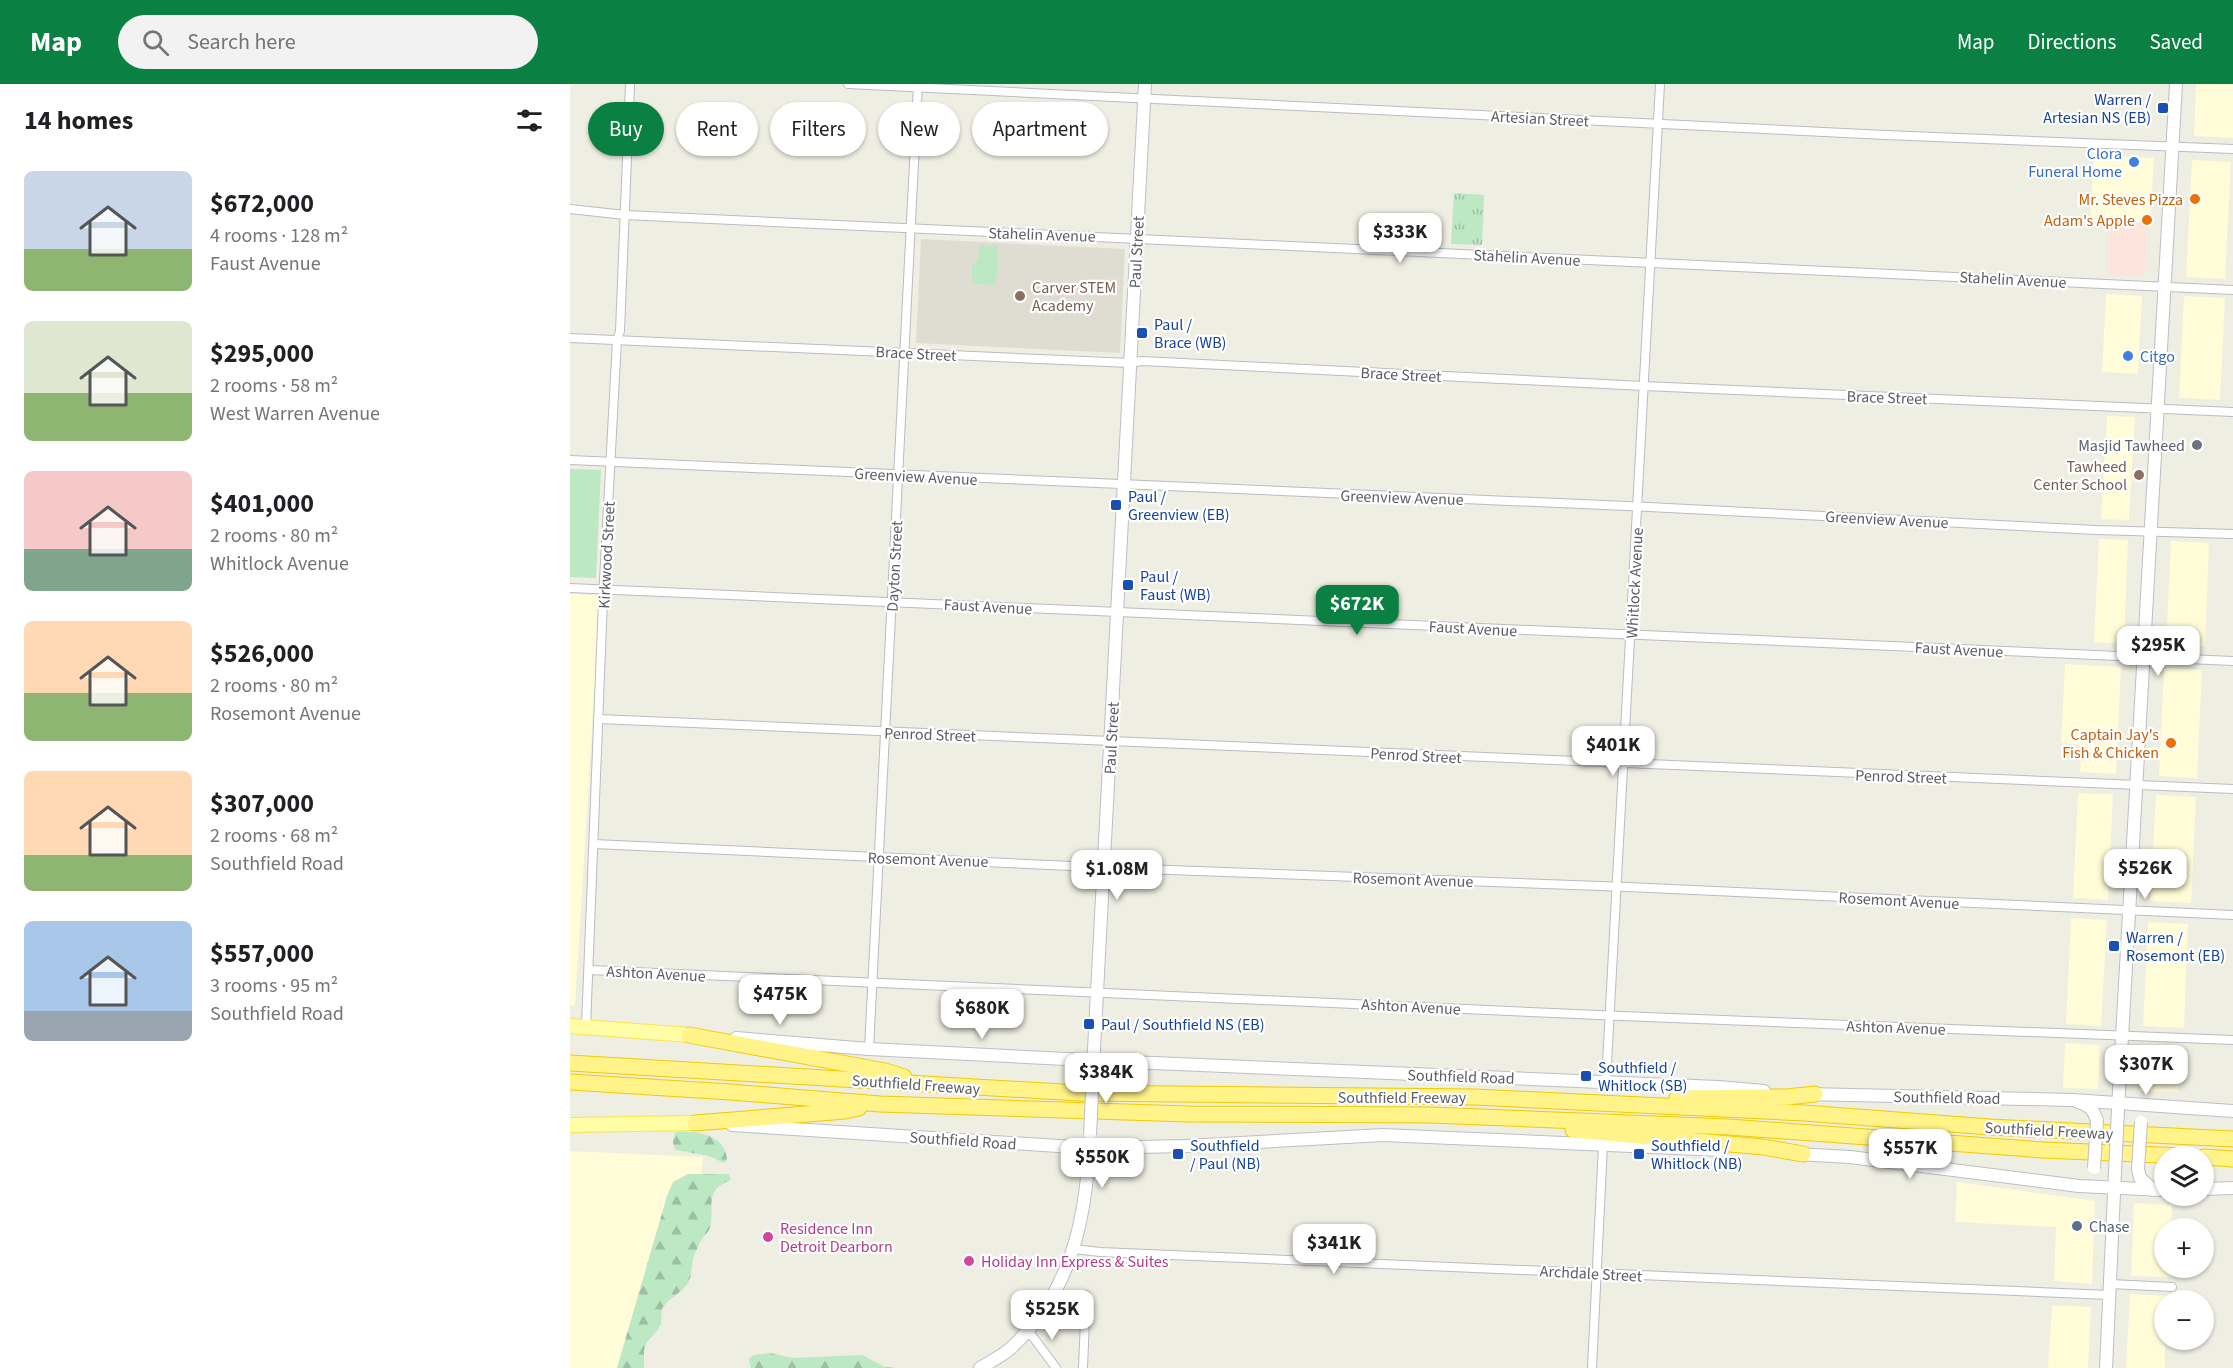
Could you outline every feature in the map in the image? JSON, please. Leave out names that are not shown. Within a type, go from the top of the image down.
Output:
[{"type":"highway","points":[[689,1035],[885,1071],[927,1084]]},
{"type":"highway","name":"Southfield Freeway","points":[[570,1063],[1079,1093],[1475,1097],[1804,1113],[2002,1128],[2233,1139]]},
{"type":"highway","name":"Southfield Freeway","points":[[570,1082],[880,1104],[1188,1114],[1431,1115],[1729,1127],[2043,1150],[2154,1155]]},
{"type":"highway","points":[[1533,1101],[1787,1097],[1815,1094]]},
{"type":"highway","points":[[695,1123],[845,1111],[880,1104]]},
{"type":"highway","points":[[1493,1118],[1527,1126],[1763,1147],[1803,1154]]},
{"type":"highway","points":[[2214,1158],[2233,1159]]},
{"type":"main road","name":"Paul Street","points":[[980,1368],[1010,1349],[1028,1329],[1054,1292],[1074,1249],[1085,1204],[1144,84]]},
{"type":"main road","points":[[2106,1368],[2118,1106],[2176,84]]},
{"type":"main road","points":[[570,1026],[689,1035]]},
{"type":"main road","name":"Southfield Road","points":[[689,1035],[1093,1066],[1606,1082],[1815,1094],[2073,1100],[2118,1106],[2233,1111]]},
{"type":"main road","points":[[2071,1185],[2085,1182],[2093,1176],[2097,1121],[2090,1107],[2073,1100]]},
{"type":"main road","points":[[2154,1187],[2140,1178],[2138,1169],[2141,1122],[2144,1115],[2157,1107],[2173,1107]]},
{"type":"main road","points":[[570,1125],[695,1123]]},
{"type":"main road","name":"Southfield Road","points":[[695,1123],[1186,1146],[1383,1135],[1603,1144],[1850,1157],[2071,1185],[2154,1190]]},
{"type":"main road","points":[[2214,1189],[2233,1188]]},
{"type":"street","name":"Kirkwood Street","points":[[586,1027],[604,590],[617,340],[620,331],[630,84]]},
{"type":"street","name":"Artesian Street","points":[[848,84],[2233,149]]},
{"type":"street","name":"Whitlock Avenue","points":[[1606,1082],[1660,84]]},
{"type":"street","name":"Dayton Street","points":[[869,1049],[918,86]]},
{"type":"street","name":"Stahelin Avenue","points":[[570,209],[625,215],[2233,290]]},
{"type":"street","name":"Brace Street","points":[[570,338],[1130,363],[1142,361],[2233,412]]},
{"type":"street","name":"Greenview Avenue","points":[[570,460],[2233,534]]},
{"type":"street","name":"Faust Avenue","points":[[570,588],[2233,661]]},
{"type":"street","name":"Penrod Street","points":[[598,719],[2233,789]]},
{"type":"street","name":"Rosemont Avenue","points":[[594,844],[2233,915]]},
{"type":"street","name":"Ashton Avenue","points":[[589,970],[2233,1040]]},
{"type":"street","points":[[1592,1368],[1603,1144]]},
{"type":"street","name":"Archdale Street","points":[[1074,1249],[1596,1274],[2109,1290],[2172,1287]]},
{"type":"street","points":[[1083,1368],[1086,1295]]},
{"type":"street","points":[[1028,1329],[1056,1368]]},
{"type":"shaded area","points":[[2196,84],[2233,84],[2233,138],[2194,136]]},
{"type":"shaded area","points":[[2094,155],[2154,158],[2150,224],[2090,221]]},
{"type":"shaded area","points":[[2192,160],[2231,162],[2225,279],[2186,277]]},
{"type":"shaded area","points":[[2110,222],[2147,223],[2145,276],[2107,274]]},
{"type":"shaded area","name":"Carver STEM Academy","points":[[921,239],[1125,249],[1120,353],[916,343]]},
{"type":"shaded area","points":[[2106,294],[2142,296],[2138,374],[2102,372]]},
{"type":"shaded area","points":[[2184,296],[2225,298],[2220,400],[2179,398]]},
{"type":"shaded area","points":[[2107,416],[2135,417],[2129,520],[2101,519]]},
{"type":"shaded area","points":[[2099,539],[2128,540],[2124,644],[2094,642]]},
{"type":"shaded area","points":[[2171,541],[2209,543],[2205,646],[2166,645]]},
{"type":"shaded area","points":[[570,594],[596,595],[600,600],[575,1006],[570,1005]]},
{"type":"shaded area","points":[[2065,664],[2121,667],[2116,774],[2080,772],[2082,745],[2061,743]]},
{"type":"shaded area","points":[[2164,668],[2202,670],[2197,778],[2159,776]]},
{"type":"shaded area","points":[[2078,793],[2113,794],[2108,900],[2073,898]]},
{"type":"shaded area","points":[[2156,795],[2196,797],[2191,903],[2150,901]]},
{"type":"shaded area","points":[[2071,918],[2107,920],[2101,1026],[2066,1024]]},
{"type":"shaded area","points":[[2148,922],[2188,924],[2184,1028],[2143,1026]]},
{"type":"shaded area","points":[[2065,1043],[2100,1045],[2098,1089],[2063,1088]]},
{"type":"shaded area","points":[[2143,1048],[2180,1049],[2178,1092],[2140,1091]]},
{"type":"shaded area","points":[[570,1151],[703,1157],[700,1180],[625,1368],[570,1368]]},
{"type":"shaded area","points":[[1957,1182],[2095,1201],[2092,1284],[2054,1281],[2056,1227],[1955,1222]]},
{"type":"shaded area","points":[[2134,1203],[2172,1206],[2171,1218],[2154,1218],[2154,1277],[2131,1276]]},
{"type":"shaded area","points":[[2130,1294],[2154,1295],[2154,1350],[2165,1350],[2165,1368],[2126,1368]]},
{"type":"shaded area","points":[[2052,1305],[2091,1307],[2088,1368],[2048,1368]]},
{"type":"green space","points":[[1454,193],[1484,195],[1482,245],[1451,244]]},
{"type":"green space","points":[[980,245],[998,246],[996,285],[977,284],[972,280],[972,265],[978,260]]},
{"type":"green space","points":[[570,469],[601,470],[596,578],[570,577]]},
{"type":"green space","points":[[676,1132],[692,1132],[716,1139],[725,1151],[727,1160],[724,1163],[709,1156],[676,1150],[673,1141]]},
{"type":"green space","points":[[688,1174],[729,1174],[731,1180],[719,1186],[715,1191],[710,1227],[694,1255],[690,1280],[662,1309],[661,1324],[647,1342],[644,1350],[644,1368],[617,1368],[667,1196],[673,1182]]},
{"type":"green space","points":[[770,1353],[793,1358],[862,1355],[885,1367],[895,1368],[751,1368],[749,1359],[753,1355]]},
{"type":"place","name":"Warren / Artesian NS (EB)","points":[[2163,108]]},
{"type":"place","name":"Clora Funeral Home","points":[[2134,162]]},
{"type":"place","name":"Mr. Steves Pizza","points":[[2195,199]]},
{"type":"place","name":"Adam's Apple","points":[[2147,220]]},
{"type":"place","name":"Carver STEM Academy","points":[[1020,296]]},
{"type":"place","name":"Paul / Brace (WB)","points":[[1142,333]]},
{"type":"place","name":"Citgo","points":[[2128,356]]},
{"type":"place","name":"Masjid Tawheed","points":[[2197,445]]},
{"type":"place","name":"Tawheed Center School","points":[[2139,475]]},
{"type":"place","name":"Paul / Greenview (EB)","points":[[1116,505]]},
{"type":"place","name":"Paul / Faust (WB)","points":[[1128,585]]},
{"type":"place","name":"Captain Jay's Fish & Chicken","points":[[2171,743]]},
{"type":"place","name":"Warren / Rosemont (EB)","points":[[2114,946]]},
{"type":"place","name":"Paul / Southfield NS (EB)","points":[[1089,1024]]},
{"type":"place","name":"Southfield / Whitlock (SB)","points":[[1586,1076]]},
{"type":"place","name":"Southfield / Paul (NB)","points":[[1178,1154]]},
{"type":"place","name":"Southfield / Whitlock (NB)","points":[[1639,1154]]},
{"type":"place","name":"Chase","points":[[2077,1226]]},
{"type":"place","name":"Residence Inn Detroit Dearborn","points":[[768,1237]]},
{"type":"place","name":"Holiday Inn Express & Suites","points":[[969,1261]]}]
